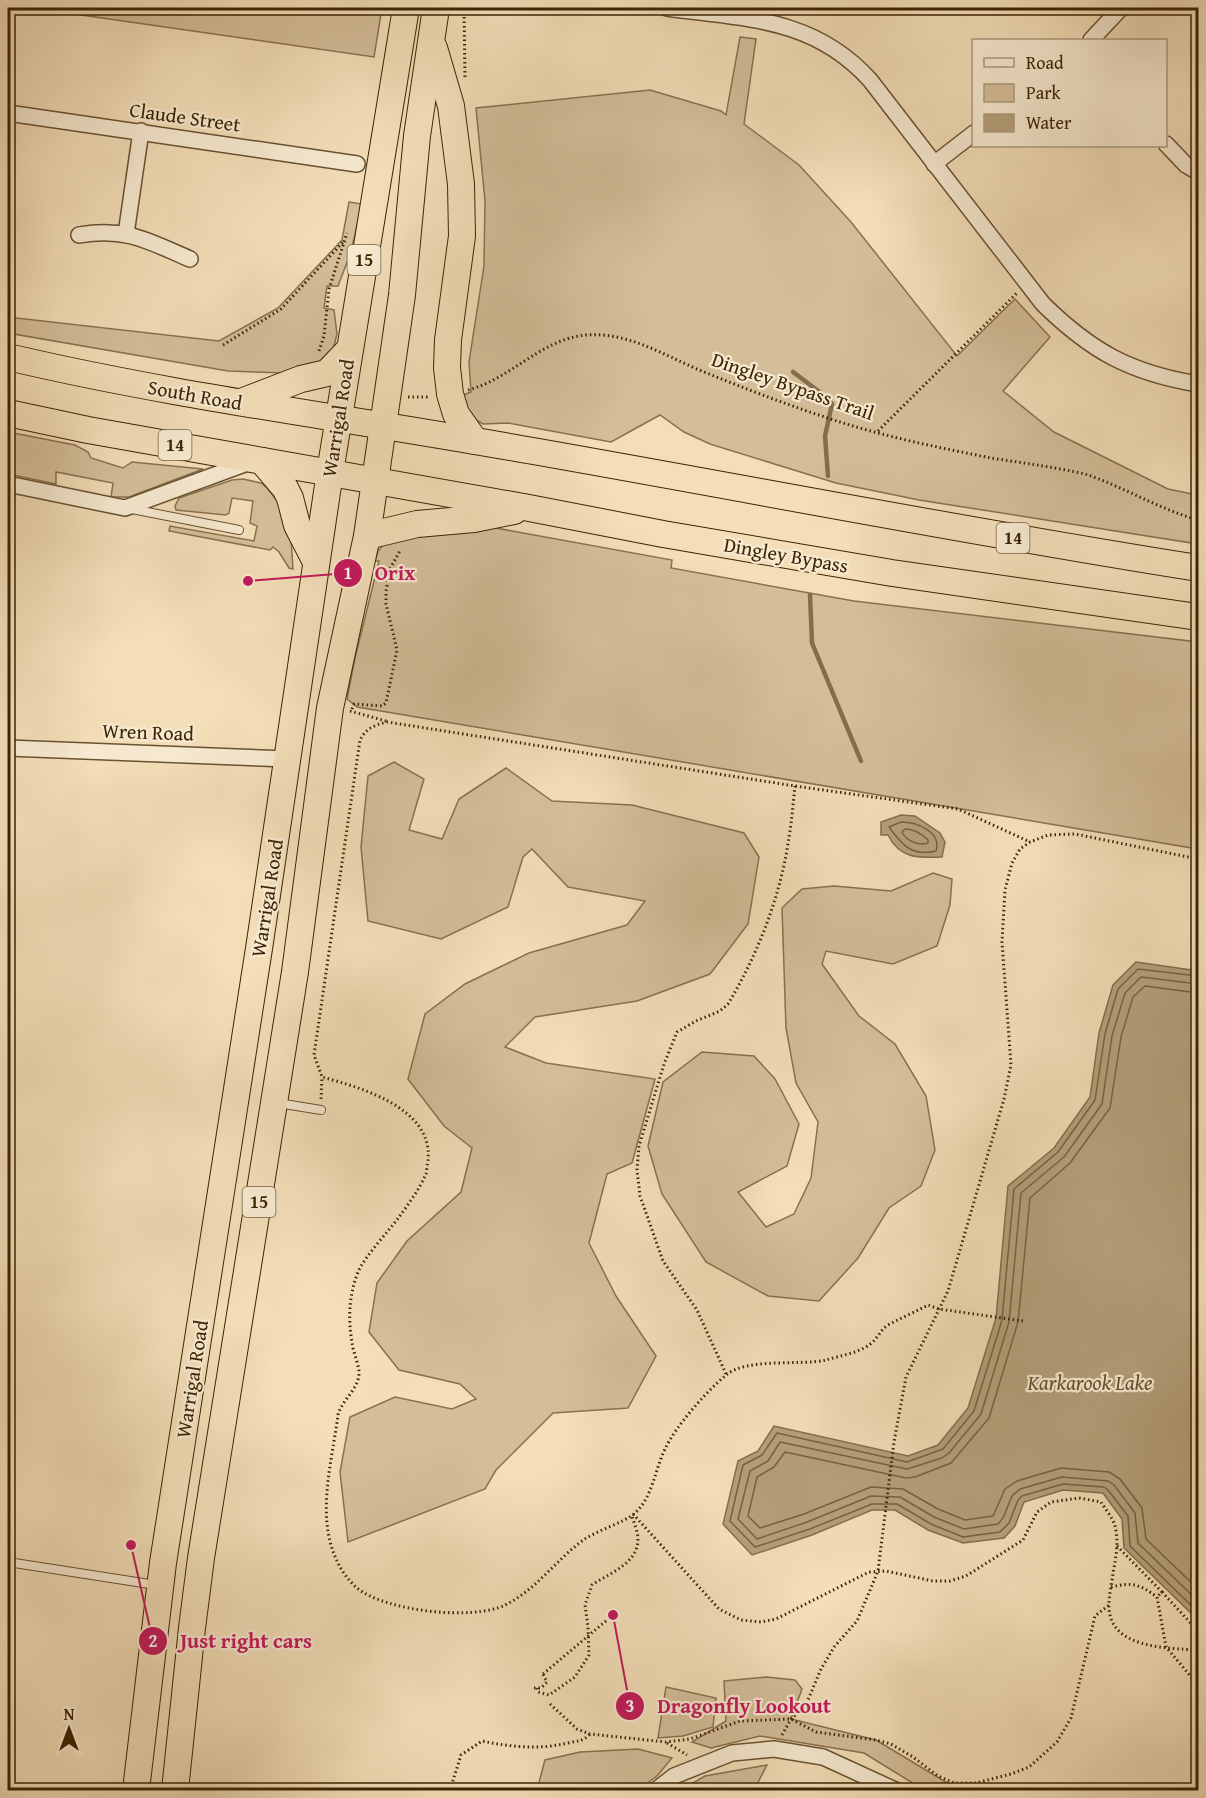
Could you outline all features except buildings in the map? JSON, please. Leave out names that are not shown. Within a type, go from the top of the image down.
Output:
[{"type":"highway","name":"Warrigal Road","points":[[136,1791],[160,1586],[288,759],[348,351],[381,169],[406,8]]},
{"type":"highway","name":"Warrigal Road","points":[[175,1791],[201,1558],[300,939],[341,710],[384,426],[407,261],[417,136],[436,8]]},
{"type":"highway","points":[[431,39],[451,106],[461,184],[462,236],[448,340],[447,368],[450,394],[456,414],[475,441]]},
{"type":"highway","points":[[240,402],[301,378],[327,373],[348,351]]},
{"type":"highway","name":"South Road","points":[[8,357],[144,386],[384,426]]},
{"type":"highway","name":"14","points":[[8,413],[375,480]]},
{"type":"highway","name":"14","points":[[384,426],[912,521],[1198,568]]},
{"type":"highway","points":[[259,460],[285,488],[297,525],[316,562]]},
{"type":"highway","name":"Dingley Bypass","points":[[375,480],[663,534],[950,583],[1198,617]]},
{"type":"highway","points":[[367,536],[417,524],[474,519],[530,508]]},
{"type":"street","points":[[667,8],[785,26],[830,45],[870,80],[1027,284],[1061,322],[1096,349],[1116,360],[1151,374],[1198,384]]},
{"type":"street","points":[[1092,39],[1116,10]]},
{"type":"street","name":"Claude Street","points":[[8,113],[357,164]]},
{"type":"street","points":[[126,234],[141,131]]},
{"type":"street","points":[[934,164],[972,135]]},
{"type":"street","points":[[1167,145],[1186,165],[1198,172]]},
{"type":"street","points":[[78,235],[101,231],[126,234],[190,258]]},
{"type":"street","points":[[8,484],[125,508],[259,460]]},
{"type":"street","name":"Wren Road","points":[[8,748],[288,759]]},
{"type":"street","points":[[656,1791],[674,1776],[732,1753],[774,1749],[823,1757],[895,1791]]},
{"type":"lane","points":[[125,508],[239,530]]},
{"type":"lane","points":[[274,1102],[321,1110]]},
{"type":"lane","points":[[8,1562],[160,1586]]},
{"type":"path","points":[[318,353],[324,336],[331,280],[347,231]]},
{"type":"path","points":[[223,345],[281,309],[345,240]]},
{"type":"path","points":[[878,431],[1027,284]]},
{"type":"path","name":"Dingley Bypass Trail","points":[[466,391],[494,381],[526,359],[552,345],[582,336],[613,335],[639,342],[697,368],[838,422],[951,449],[1085,474],[1161,507],[1198,520]]},
{"type":"path","points":[[408,397],[433,397]]},
{"type":"path","points":[[341,710],[354,704],[382,706],[386,703],[397,650],[386,604],[386,591],[390,569],[403,546]]},
{"type":"path","points":[[341,710],[387,722],[795,786],[958,809],[1030,842]]},
{"type":"path","points":[[321,1110],[322,1077],[314,1055],[360,740],[364,732],[375,725],[387,722]]},
{"type":"path","points":[[726,1374],[697,1310],[663,1261],[656,1243],[638,1184],[639,1146],[664,1064],[677,1032],[690,1023],[720,1011],[728,1004],[760,943],[781,874],[789,838],[795,786]]},
{"type":"path","points":[[774,1749],[791,1719],[805,1707],[821,1669],[834,1647],[857,1621],[878,1571],[894,1442],[906,1377],[948,1291],[1004,1099],[1011,1065],[1002,942],[1005,890],[1012,863],[1020,849],[1030,842],[1047,835],[1075,834],[1198,858]]},
{"type":"path","points":[[322,1077],[351,1085],[397,1107],[412,1117],[424,1134],[428,1152],[426,1173],[401,1215],[359,1269],[353,1286],[349,1326],[359,1372],[355,1387],[340,1406],[327,1500],[328,1535],[333,1553],[345,1576],[358,1589],[389,1604],[433,1612],[475,1612],[504,1606],[529,1590],[580,1542],[633,1515],[646,1502],[665,1448],[685,1419],[726,1374],[744,1366],[824,1360],[850,1353],[869,1345],[885,1326],[928,1305],[939,1309],[1023,1321]]},
{"type":"path","points":[[633,1515],[718,1609],[741,1620],[761,1622],[777,1618],[869,1572],[878,1571],[933,1581],[950,1581],[966,1576],[1023,1540],[1037,1512],[1051,1502],[1079,1497],[1101,1502],[1115,1524],[1117,1546],[1109,1605],[1110,1618],[1121,1634],[1136,1642],[1198,1650]]},
{"type":"path","points":[[613,1615],[543,1674],[547,1682],[538,1691],[549,1695],[575,1677],[589,1655],[585,1605],[592,1585],[622,1567],[634,1554],[638,1539],[633,1515]]},
{"type":"path","points":[[1117,1546],[1198,1631]]},
{"type":"path","points":[[1111,1587],[1123,1584],[1142,1585],[1157,1597],[1166,1647],[1198,1684]]},
{"type":"path","points":[[1157,1597],[1162,1592]]},
{"type":"path","points":[[550,1704],[577,1729],[590,1734],[666,1743],[690,1739],[740,1721],[791,1719],[816,1732],[891,1744],[938,1776],[954,1783],[976,1783],[1029,1767],[1057,1742],[1071,1718],[1095,1616],[1109,1605]]},
{"type":"path","points":[[450,1791],[461,1755],[482,1742],[511,1747],[550,1748],[586,1739],[590,1734]]},
{"type":"path","points":[[666,1743],[687,1755],[700,1766]]},
{"type":"green space","points":[[32,8],[382,8],[374,57]]},
{"type":"green space","points":[[740,37],[756,39],[744,124],[799,165],[851,222],[957,356],[1015,299],[1050,337],[1003,391],[1054,432],[1168,489],[1198,495],[1198,544],[919,500],[836,483],[710,444],[684,432],[660,415],[611,442],[508,423],[483,424],[473,418],[458,397],[471,392],[469,362],[484,266],[485,201],[476,108],[650,90],[721,111],[726,115]]},
{"type":"green space","points":[[349,202],[362,204],[351,252],[338,286],[327,286],[324,308],[334,310],[337,334],[331,358],[286,373],[228,371],[8,333],[8,317],[219,341],[278,308],[342,240]]},
{"type":"green space","points":[[8,432],[75,445],[88,452],[91,458],[123,468],[132,462],[203,469],[129,497],[111,497],[113,483],[56,472],[56,484],[8,474]]},
{"type":"green space","points":[[243,479],[261,483],[285,511],[291,538],[293,569],[289,568],[273,547],[270,550],[169,531],[170,526],[254,541],[257,526],[250,523],[253,501],[232,498],[229,513],[226,515],[176,510],[175,506],[179,498],[232,480]]},
{"type":"green space","points":[[479,525],[672,560],[671,568],[854,601],[1198,642],[1198,849],[357,707],[347,699],[379,561],[375,561],[378,551],[385,543]]},
{"type":"green space","points":[[394,762],[424,779],[409,830],[442,839],[459,799],[506,768],[552,801],[632,805],[744,833],[759,857],[748,924],[710,974],[637,1001],[535,1017],[505,1047],[546,1063],[655,1079],[632,1163],[607,1174],[589,1243],[616,1296],[656,1356],[628,1408],[553,1413],[496,1470],[485,1489],[348,1542],[340,1472],[350,1417],[395,1397],[452,1409],[476,1399],[460,1384],[399,1370],[369,1332],[377,1283],[407,1241],[461,1192],[472,1148],[444,1126],[408,1079],[425,1014],[465,984],[529,953],[627,925],[645,901],[568,887],[532,849],[523,857],[508,907],[441,939],[368,921],[361,847],[368,776]]},
{"type":"green space","points":[[933,873],[952,879],[950,905],[937,946],[893,964],[826,951],[822,964],[859,1016],[895,1044],[926,1096],[935,1150],[921,1186],[889,1208],[858,1258],[819,1301],[768,1296],[706,1262],[662,1194],[648,1146],[663,1082],[702,1052],[754,1056],[775,1079],[799,1124],[787,1166],[738,1192],[766,1227],[794,1214],[811,1178],[818,1122],[796,1083],[786,1028],[782,908],[802,889],[834,886],[891,891]]},
{"type":"green space","points":[[766,1677],[795,1680],[802,1689],[791,1719],[876,1740],[959,1790],[924,1790],[864,1753],[760,1736],[711,1748],[692,1742],[726,1721],[724,1681]]},
{"type":"green space","points":[[666,1687],[716,1698],[713,1727],[683,1736],[658,1738]]},
{"type":"green space","points":[[638,1749],[672,1758],[657,1776],[638,1790],[537,1790],[545,1760],[580,1752]]},
{"type":"green space","points":[[767,1765],[754,1790],[681,1790],[705,1776]]},
{"type":"water","points":[[901,815],[915,816],[940,833],[945,842],[942,857],[918,857],[904,853],[898,849],[888,835],[881,835],[881,822]]},
{"type":"water","name":"Karkarook Lake","points":[[1136,962],[1198,971],[1198,1620],[1124,1548],[1122,1519],[1103,1493],[1063,1490],[1024,1502],[1015,1526],[1004,1538],[963,1543],[928,1530],[895,1510],[872,1510],[812,1535],[752,1555],[723,1524],[738,1461],[758,1451],[774,1426],[908,1456],[938,1445],[968,1408],[996,1318],[1008,1186],[1054,1148],[1090,1097],[1099,1033],[1113,985]]},
{"type":"waterway","points":[[793,372],[832,404],[825,436],[828,476]]},
{"type":"waterway","points":[[810,595],[812,643],[861,761]]},
{"type":"place","name":"Orix","points":[[248,581]]},
{"type":"place","name":"Just right cars","points":[[131,1545]]},
{"type":"place","name":"Dragonfly Lookout","points":[[613,1615]]}]
